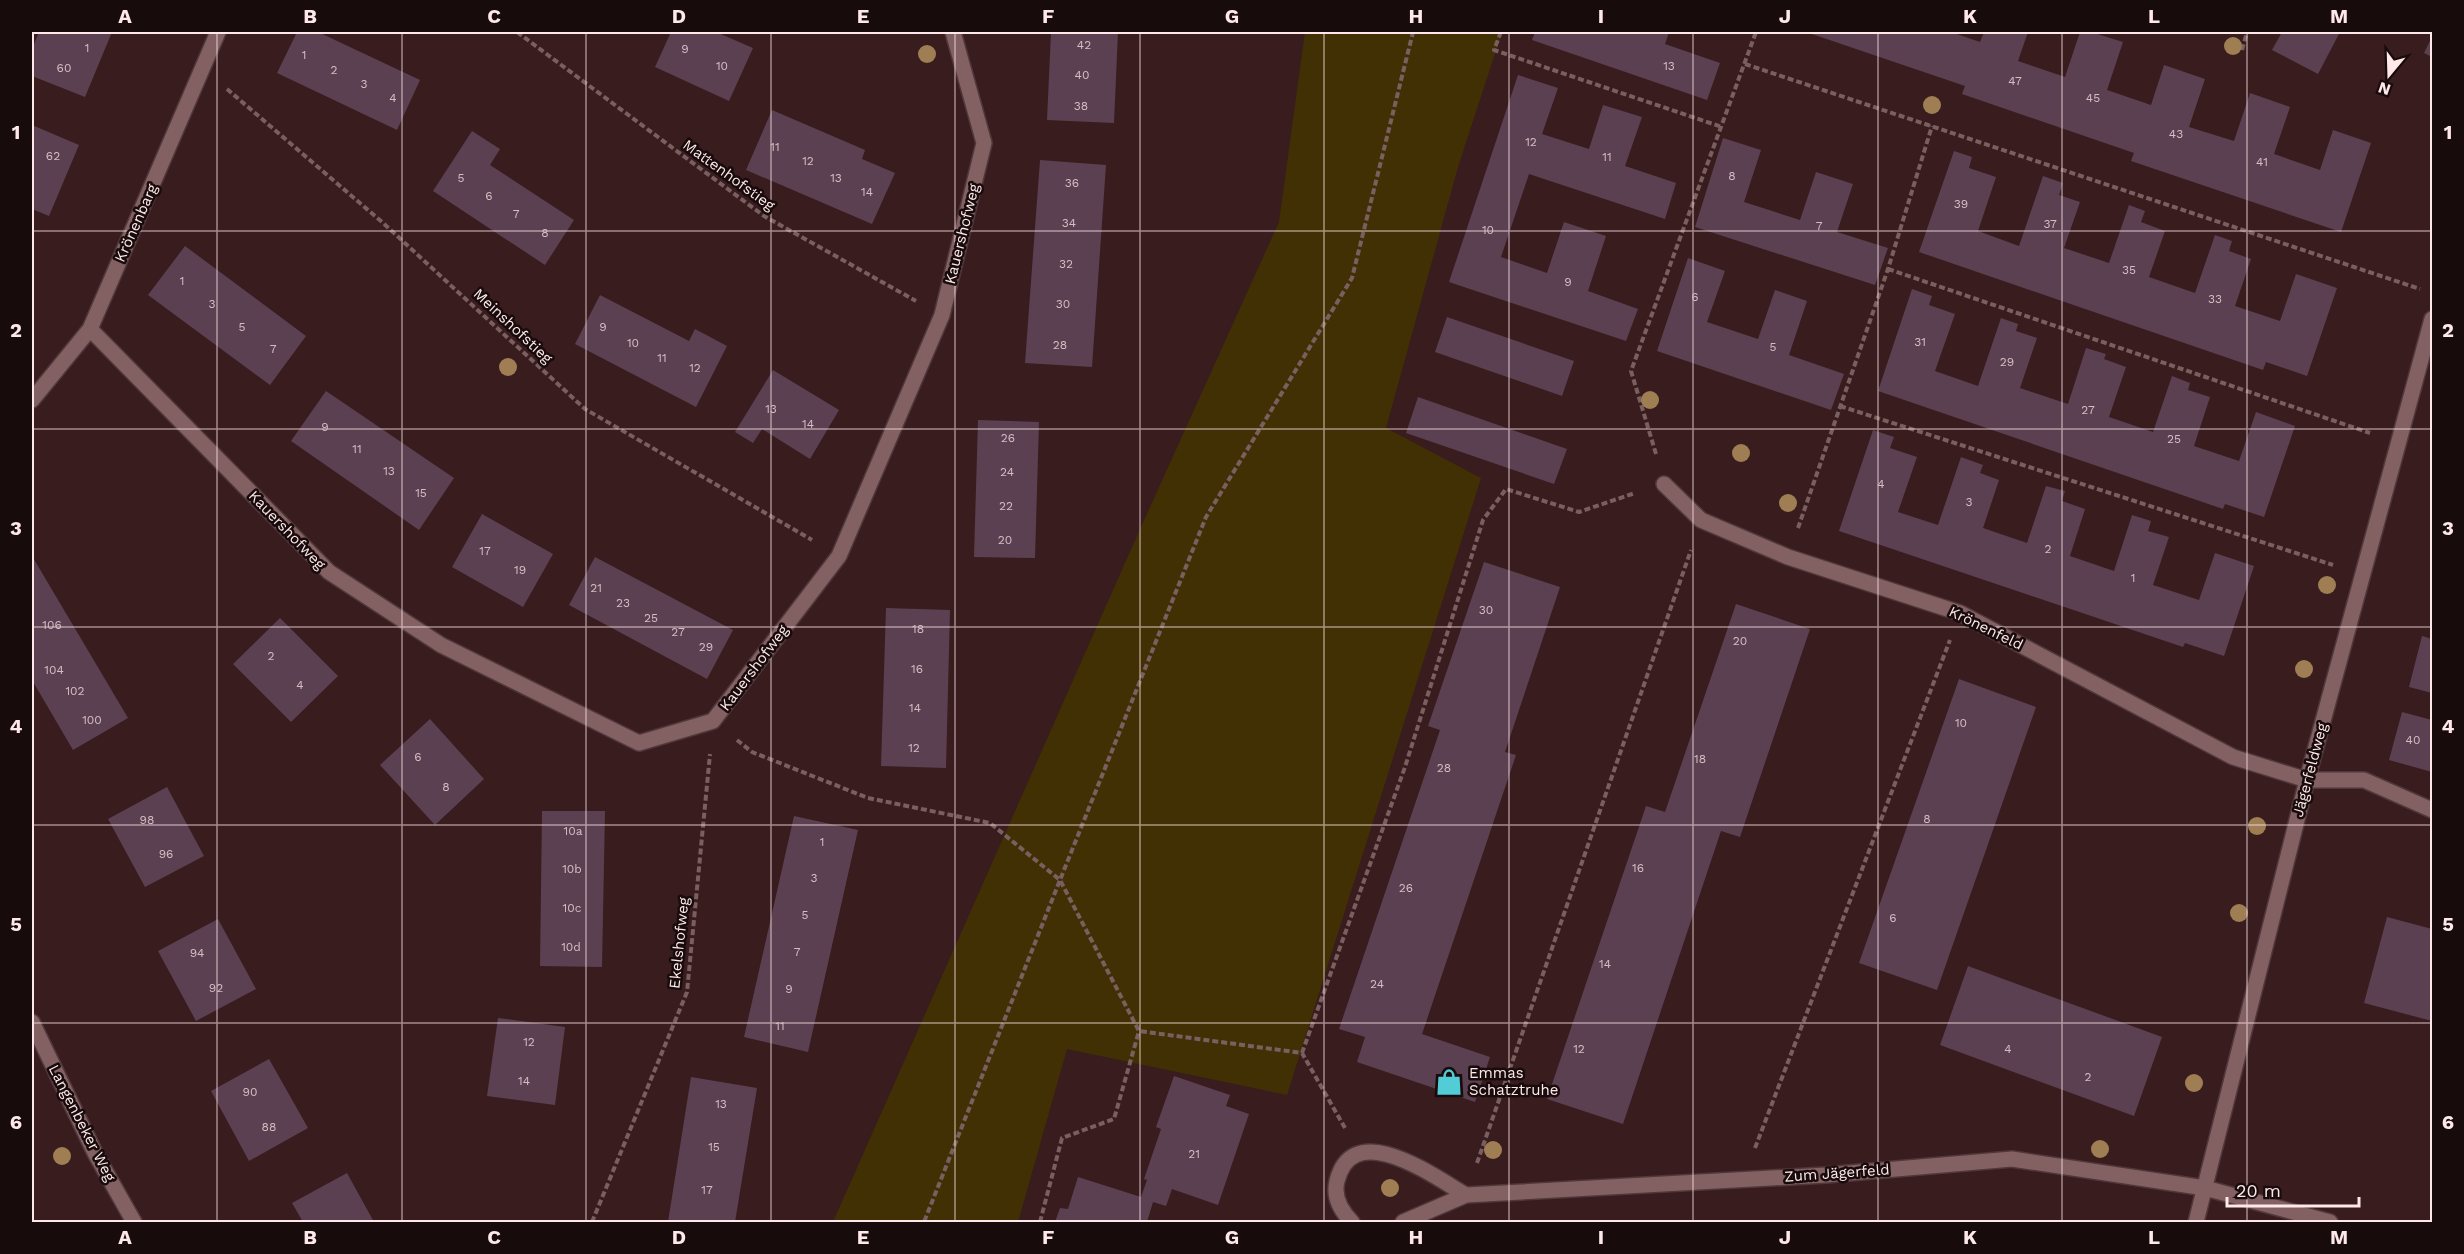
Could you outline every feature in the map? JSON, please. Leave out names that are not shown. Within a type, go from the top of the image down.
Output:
[{"type":"street","name":"Krönenbarg","points":[[32,400],[90,329],[218,32]]},
{"type":"street","name":"Kauershofweg","points":[[90,329],[329,572],[441,645],[639,742],[713,721],[839,556],[942,315],[984,143],[953,32]]},
{"type":"street","name":"Jägerfeldweg","points":[[2196,1222],[2307,780],[2433,319]]},
{"type":"street","name":"Krönenfeld","points":[[1664,484],[1701,520],[1788,557],[1960,613],[2233,757],[2307,780],[2364,780],[2433,810]]},
{"type":"street","name":"Langenbeker Weg","points":[[32,1022],[95,1153],[134,1222]]},
{"type":"street","points":[[1352,1222],[1339,1205],[1337,1181],[1341,1170],[1360,1154],[1371,1151],[1396,1156],[1466,1195]]},
{"type":"street","name":"Zum Jägerfeld","points":[[1402,1222],[1466,1195],[1743,1180],[2012,1159],[2205,1188],[2330,1222]]},
{"type":"path","name":"Mattenhofstieg","points":[[517,32],[764,216],[942,315]]},
{"type":"path","points":[[924,1222],[1206,517],[1352,278],[1413,32]]},
{"type":"path","points":[[1500,32],[1494,50],[1722,127]]},
{"type":"path","points":[[1360,1154],[1302,1053],[1405,767],[1483,520],[1506,489],[1579,512],[1664,484],[1631,370],[1756,32]]},
{"type":"path","points":[[2242,50],[2247,32]]},
{"type":"path","points":[[1745,64],[2421,290]]},
{"type":"path","name":"Meinshofstieg","points":[[204,69],[382,222],[585,409],[839,556]]},
{"type":"path","points":[[1788,557],[1888,269],[1932,126]]},
{"type":"path","points":[[1888,269],[2400,442]]},
{"type":"path","points":[[1840,405],[2362,574]]},
{"type":"path","points":[[1466,1195],[1701,520]]},
{"type":"path","points":[[1743,1180],[1960,613]]},
{"type":"path","points":[[713,721],[752,752],[868,798],[990,823],[1060,880],[1139,1031],[1114,1119],[1062,1138],[1040,1222]]},
{"type":"path","name":"Ekelshofweg","points":[[592,1222],[687,992],[713,721]]},
{"type":"path","points":[[1139,1031],[1302,1053]]},
{"type":"shaded area","points":[[1305,32],[1502,32],[1458,167],[1386,428],[1481,478],[1287,1095],[1067,1049],[1018,1222],[833,1222],[1279,222]]},
{"type":"building","points":[[39,32],[112,32],[85,97],[32,76],[32,49]]},
{"type":"building","points":[[297,32],[318,32],[420,80],[397,130],[277,73]]},
{"type":"building","points":[[671,32],[716,32],[753,48],[729,101],[655,67]]},
{"type":"building","points":[[1051,32],[1118,32],[1114,123],[1047,120]]},
{"type":"building","points":[[1535,32],[1669,32],[1665,44],[1720,63],[1707,100],[1532,40]]},
{"type":"building","points":[[1806,32],[1951,32],[1980,42],[1984,32],[2028,32],[2018,61],[2065,77],[2080,32],[2091,32],[2123,42],[2107,90],[2151,105],[2164,65],[2205,79],[2189,127],[2234,141],[2250,93],[2290,107],[2274,154],[2320,170],[2333,130],[2371,143],[2341,232],[2131,161],[2134,153],[1962,94],[1965,86]]},
{"type":"building","points":[[2282,32],[2340,32],[2318,74],[2272,50]]},
{"type":"building","points":[[2432,37],[2432,57],[2424,53]]},
{"type":"building","points":[[1518,75],[1558,88],[1542,134],[1589,149],[1603,105],[1642,117],[1625,166],[1676,183],[1665,219],[1529,174],[1501,257],[1547,273],[1564,222],[1606,236],[1588,291],[1638,309],[1626,341],[1449,282]]},
{"type":"building","points":[[772,110],[865,150],[862,159],[895,173],[872,224],[746,170]]},
{"type":"building","points":[[32,125],[79,145],[49,216],[32,209]]},
{"type":"building","points":[[472,131],[500,149],[490,165],[574,220],[545,265],[433,191]]},
{"type":"building","points":[[1723,138],[1761,150],[1744,202],[1800,220],[1816,172],[1853,184],[1837,232],[1888,248],[1875,285],[1695,227]]},
{"type":"building","points":[[1954,151],[1972,157],[1969,168],[1996,177],[1978,231],[2019,246],[2043,176],[2063,183],[2059,195],[2080,202],[2064,248],[2109,263],[2129,205],[2145,211],[2141,222],[2165,231],[2149,277],[2195,293],[2215,235],[2232,241],[2229,251],[2251,259],[2235,306],[2280,321],[2296,274],[2337,288],[2307,376],[2266,362],[2263,370],[1919,252]]},
{"type":"building","points":[[1040,160],[1106,165],[1092,367],[1025,363]]},
{"type":"building","points":[[185,246],[306,336],[270,385],[148,295]]},
{"type":"building","points":[[1688,258],[1725,271],[1707,322],[1758,339],[1775,290],[1807,301],[1789,355],[1844,374],[1831,410],[1657,351]]},
{"type":"building","points":[[1912,289],[1932,296],[1929,305],[1955,314],[1935,371],[1978,386],[2001,318],[2018,324],[2016,331],[2037,338],[2020,388],[2068,404],[2086,348],[2106,354],[2104,359],[2126,367],[2109,417],[2153,432],[2172,376],[2190,383],[2188,390],[2210,397],[2194,446],[2239,461],[2256,412],[2295,426],[2264,517],[2225,504],[2223,509],[1878,391]]},
{"type":"building","points":[[600,295],[689,341],[695,329],[727,346],[696,407],[575,344]]},
{"type":"building","points":[[1447,317],[1574,361],[1562,396],[1435,352]]},
{"type":"building","points":[[773,370],[839,410],[810,459],[762,429],[753,443],[735,432]]},
{"type":"building","points":[[326,391],[454,478],[419,530],[291,441]]},
{"type":"building","points":[[1418,397],[1567,449],[1554,484],[1406,433]]},
{"type":"building","points":[[978,420],[1039,422],[1035,558],[974,557]]},
{"type":"building","points":[[1873,430],[1894,437],[1890,448],[1917,457],[1898,512],[1938,525],[1961,457],[1983,465],[1980,473],[1999,480],[1983,528],[2027,543],[2046,486],[2065,491],[2062,501],[2085,509],[2070,556],[2114,571],[2132,515],[2151,521],[2148,531],[2169,537],[2153,585],[2199,600],[2215,553],[2254,566],[2224,656],[2185,643],[2183,647],[1839,531]]},
{"type":"building","points":[[482,514],[553,554],[523,607],[452,567]]},
{"type":"building","points":[[32,556],[128,718],[73,750],[32,680]]},
{"type":"building","points":[[595,557],[733,630],[707,679],[569,605]]},
{"type":"building","points":[[1484,562],[1560,587],[1505,752],[1516,755],[1422,1034],[1490,1057],[1475,1102],[1357,1062],[1365,1037],[1339,1029],[1440,730],[1428,726]]},
{"type":"building","points":[[1736,604],[1810,629],[1740,837],[1721,831],[1623,1124],[1547,1099],[1646,806],[1665,812]]},
{"type":"building","points":[[886,608],[950,610],[946,768],[881,766]]},
{"type":"building","points":[[280,618],[338,676],[291,722],[233,664]]},
{"type":"building","points":[[2422,636],[2432,639],[2432,693],[2409,687]]},
{"type":"building","points":[[1959,679],[2036,707],[1937,990],[1859,963]]},
{"type":"building","points":[[2402,712],[2432,720],[2432,772],[2389,760]]},
{"type":"building","points":[[430,719],[484,779],[435,825],[380,765]]},
{"type":"building","points":[[167,787],[204,856],[145,887],[108,819]]},
{"type":"building","points":[[542,811],[605,811],[602,967],[540,966]]},
{"type":"building","points":[[794,816],[858,830],[808,1052],[744,1037]]},
{"type":"building","points":[[2387,917],[2432,929],[2432,1021],[2364,1003]]},
{"type":"building","points":[[218,919],[256,989],[196,1021],[158,951]]},
{"type":"building","points":[[1968,966],[2162,1037],[2134,1116],[1940,1045]]},
{"type":"building","points":[[498,1018],[565,1027],[555,1105],[487,1096]]},
{"type":"building","points":[[269,1059],[308,1128],[249,1161],[211,1091]]},
{"type":"building","points":[[1174,1076],[1230,1095],[1226,1106],[1249,1114],[1218,1205],[1172,1189],[1166,1206],[1153,1202],[1147,1222],[1055,1222],[1060,1208],[1068,1209],[1078,1177],[1141,1197],[1147,1180],[1144,1179],[1161,1129],[1156,1127]]},
{"type":"building","points":[[691,1077],[757,1088],[735,1222],[668,1222]]},
{"type":"building","points":[[347,1173],[374,1222],[303,1222],[292,1203]]},
{"type":"place","name":"Emmas Schatztruhe","points":[[1449,1082]]}]
